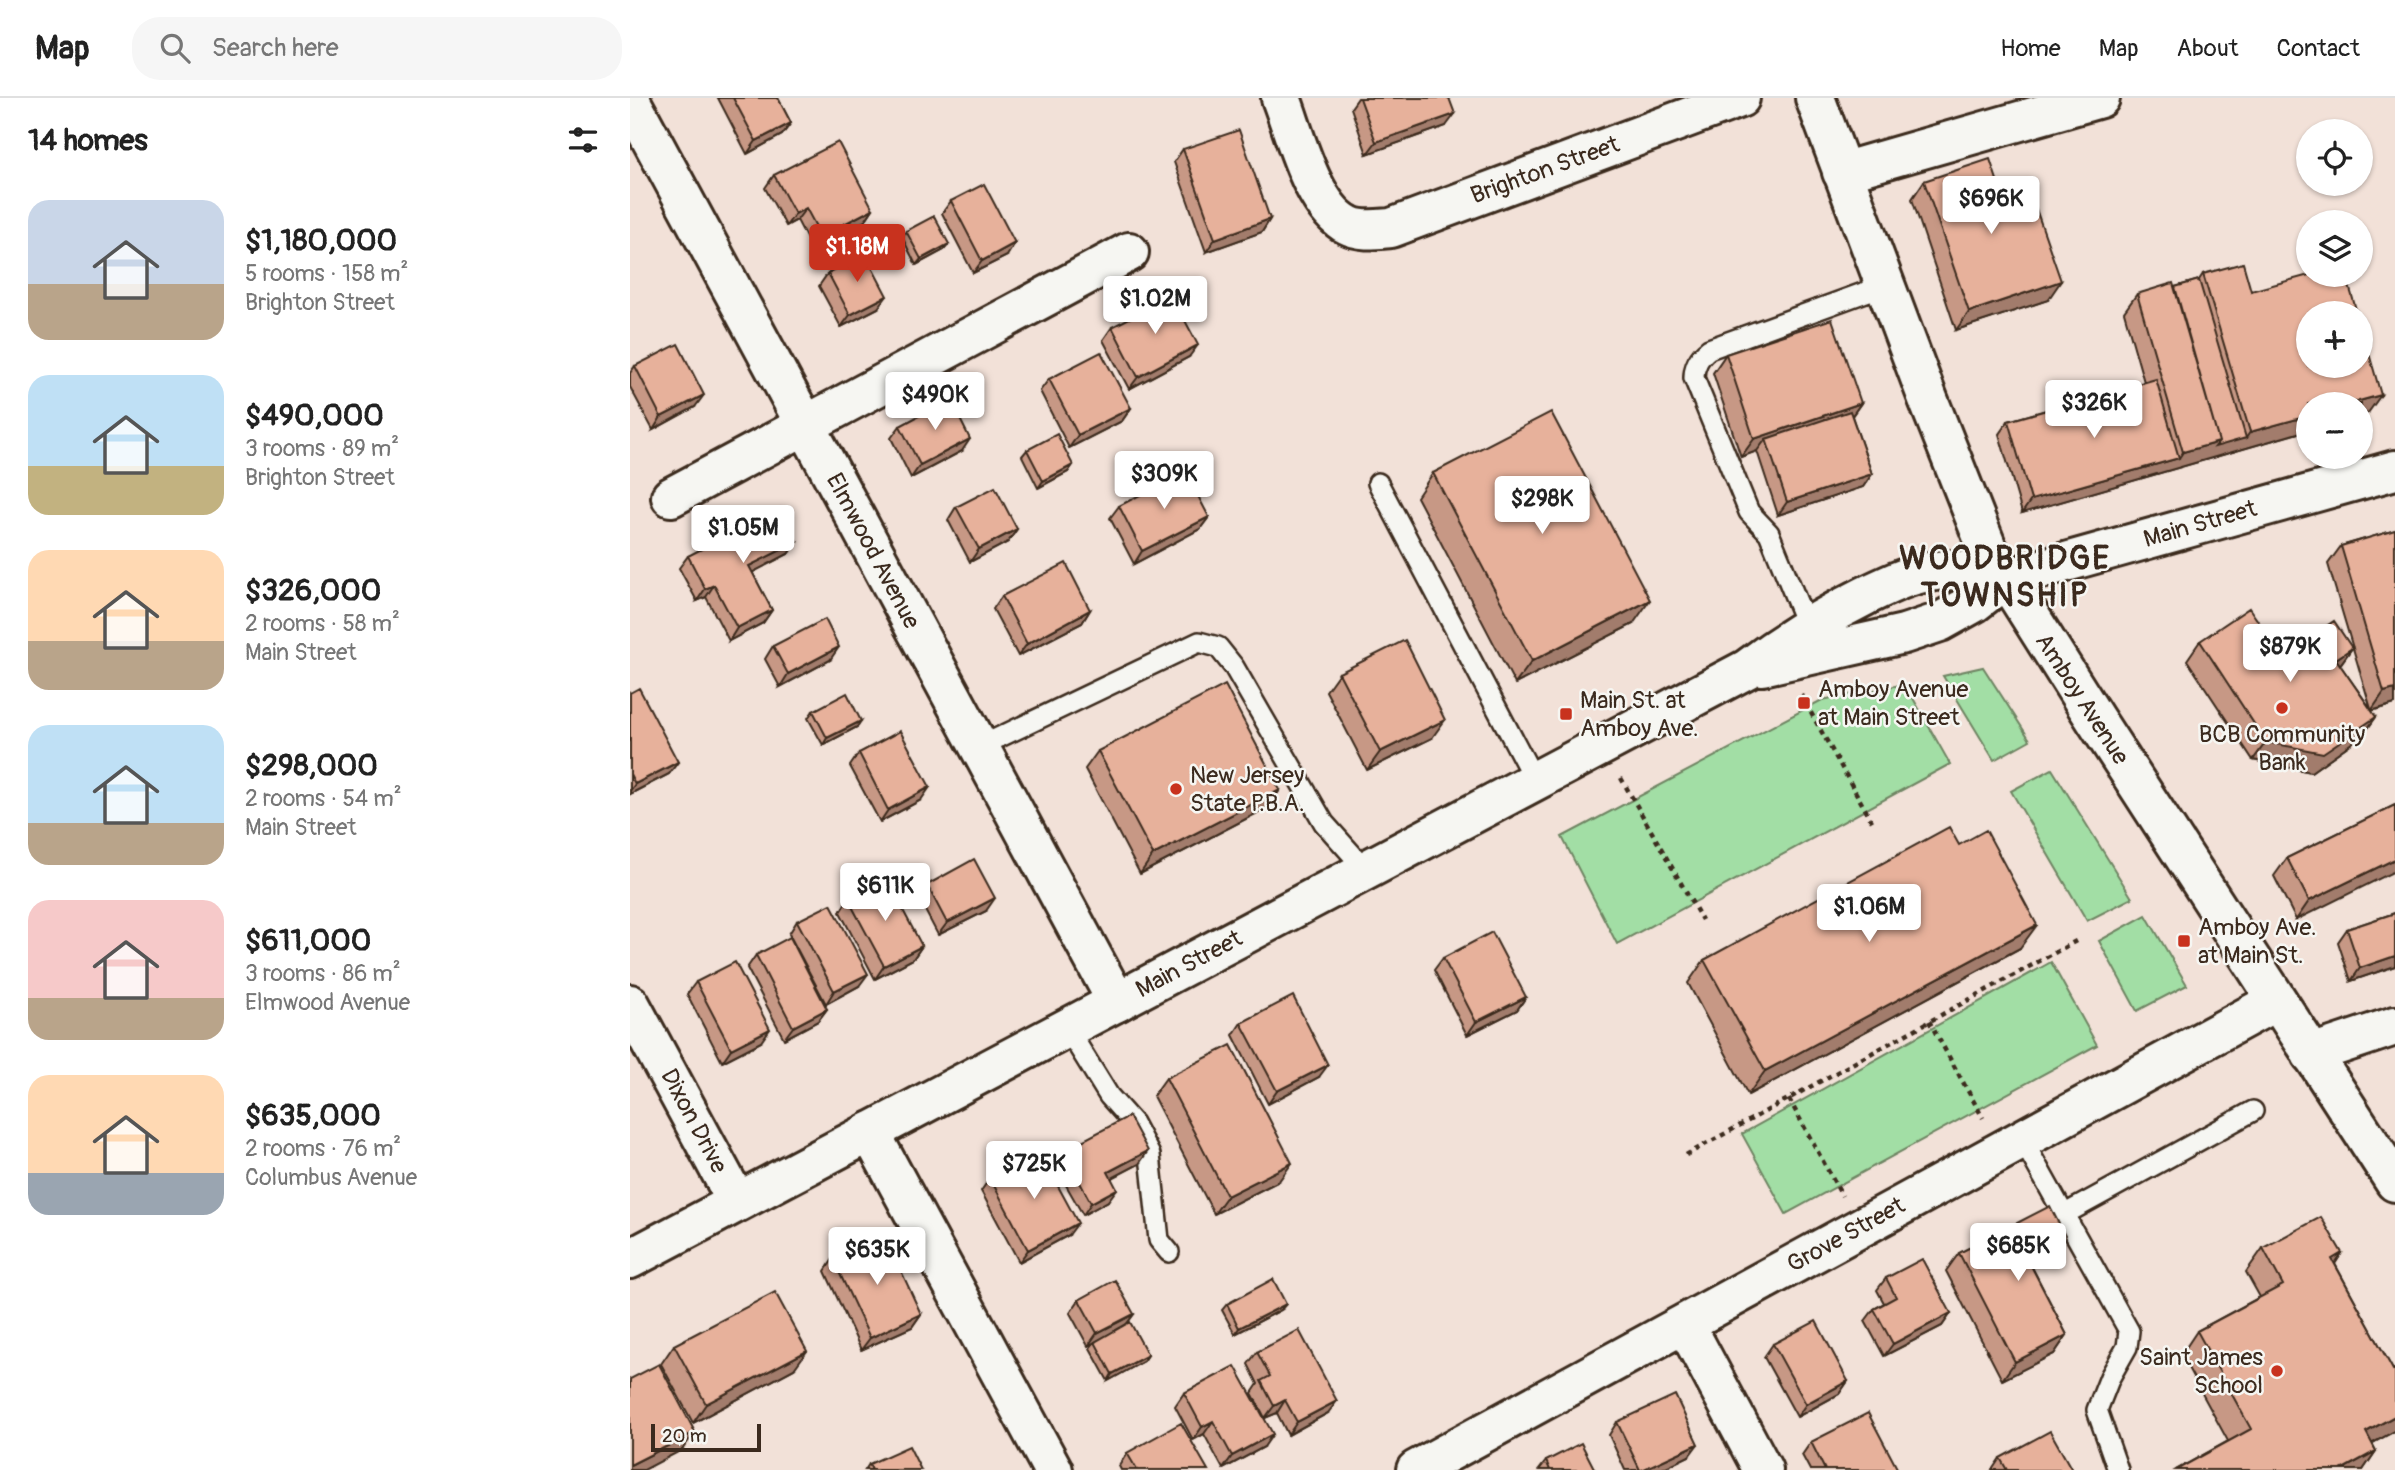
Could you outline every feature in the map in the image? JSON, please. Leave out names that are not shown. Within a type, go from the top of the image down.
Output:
[{"type":"street","name":"Brighton Street","points":[[1281,98],[1314,188],[1328,207],[1348,225],[1371,230],[1391,228],[1702,105],[1740,98]]},
{"type":"street","name":"Amboy Avenue","points":[[1815,98],[1973,517],[2005,579],[2395,1182]]},
{"type":"street","points":[[1842,172],[2100,98]]},
{"type":"street","name":"Elmwood Avenue","points":[[630,100],[1117,1002]]},
{"type":"street","points":[[671,497],[1129,252]]},
{"type":"street","name":"Main Street","points":[[630,1259],[1603,745],[1765,665],[1904,634],[1940,622],[1974,603],[2005,579],[2395,470]]},
{"type":"street","name":"Main Street","points":[[1765,665],[1807,626],[1898,580],[1936,571],[1972,572],[2005,579]]},
{"type":"street","name":"Grove Street","points":[[1416,1470],[2276,1001]]},
{"type":"street","name":"Dixon Drive","points":[[630,1004],[737,1202]]},
{"type":"street","points":[[2312,1054],[2395,1026]]},
{"type":"street","points":[[870,1132],[1053,1470]]},
{"type":"street","points":[[1685,1324],[1763,1470]]},
{"type":"lane","points":[[1807,626],[1769,533],[1749,512],[1693,378],[1694,372],[1698,360],[1709,349],[1885,285]]},
{"type":"lane","points":[[1378,483],[1535,781]]},
{"type":"lane","points":[[979,747],[1199,642],[1218,648],[1234,667],[1324,823],[1366,870]]},
{"type":"lane","points":[[1067,1028],[1109,1096],[1133,1123],[1150,1155],[1159,1240],[1169,1252]]},
{"type":"lane","points":[[2065,1214],[2253,1111]]},
{"type":"lane","points":[[2011,1145],[2065,1214],[2129,1331],[2127,1347],[2110,1377],[2097,1410],[2118,1470]]},
{"type":"path","points":[[1765,665],[1874,825]]},
{"type":"path","points":[[1603,745],[1702,920]]},
{"type":"path","points":[[1686,1155],[2076,941]]},
{"type":"path","points":[[1929,1021],[2011,1145]]},
{"type":"path","points":[[1789,1099],[1859,1228]]},
{"type":"green space","points":[[1983,667],[2030,740],[1994,760],[1943,676]]},
{"type":"green space","points":[[1905,684],[1950,764],[1617,944],[1562,837],[1822,700]]},
{"type":"green space","points":[[2052,769],[2132,898],[2087,921],[2011,791]]},
{"type":"green space","points":[[2146,915],[2187,985],[2137,1011],[2099,941]]},
{"type":"green space","points":[[2051,962],[2097,1045],[1786,1214],[1742,1134]]},
{"type":"building","points":[[733,98],[778,98],[791,123],[756,141]]},
{"type":"building","points":[[1360,98],[1449,98],[1455,114],[1376,142]]},
{"type":"building","points":[[1239,130],[1270,219],[1215,239],[1183,149]]},
{"type":"building","points":[[838,142],[873,209],[821,236],[806,208],[795,214],[774,175]]},
{"type":"building","points":[[1990,159],[2002,195],[2028,186],[2061,281],[1969,312],[1924,181]]},
{"type":"building","points":[[984,184],[1015,243],[982,261],[951,201]]},
{"type":"building","points":[[934,216],[949,244],[921,259],[906,231]]},
{"type":"building","points":[[865,254],[887,296],[850,315],[828,273]]},
{"type":"building","points":[[2243,263],[2251,291],[2296,279],[2296,287],[2349,287],[2354,301],[2296,301],[2296,378],[2373,378],[2373,367],[2381,395],[2373,397],[2373,392],[2296,392],[2296,419],[2250,432],[2203,274]]},
{"type":"building","points":[[2199,280],[2246,438],[2215,447],[2219,442],[2175,287]]},
{"type":"building","points":[[2173,283],[2219,442],[2183,452],[2137,294]]},
{"type":"building","points":[[1172,296],[1198,345],[1138,377],[1112,327]]},
{"type":"building","points":[[1832,319],[1861,403],[1754,439],[1726,354]]},
{"type":"building","points":[[678,344],[704,395],[661,417],[635,366]]},
{"type":"building","points":[[1101,352],[1131,408],[1078,435],[1049,379]]},
{"type":"building","points":[[2156,379],[2179,458],[2031,500],[2008,421]]},
{"type":"building","points":[[950,399],[970,439],[920,465],[900,426]]},
{"type":"building","points":[[1850,411],[1872,474],[1787,502],[1766,439]]},
{"type":"building","points":[[1551,412],[1650,600],[1532,661],[1433,473]]},
{"type":"building","points":[[1057,434],[1073,465],[1043,481],[1027,450]]},
{"type":"building","points":[[1185,471],[1209,517],[1142,551],[1119,506]]},
{"type":"building","points":[[995,487],[1017,529],[979,549],[956,507]]},
{"type":"building","points":[[780,508],[797,542],[749,566],[772,610],[737,628],[714,585],[705,589],[688,556]]},
{"type":"building","points":[[2395,530],[2395,689],[2384,692],[2341,546]]},
{"type":"building","points":[[1066,563],[1090,610],[1027,644],[1002,596]]},
{"type":"building","name":"BCB Community Bank","points":[[2249,608],[2282,656],[2334,621],[2352,648],[2336,659],[2376,717],[2323,753],[2266,742],[2200,641]]},
{"type":"building","points":[[825,619],[839,647],[788,674],[773,646]]},
{"type":"building","points":[[1405,640],[1445,720],[1380,752],[1339,673]]},
{"type":"building","name":"New Jersey State P.B.A.","points":[[1225,685],[1280,790],[1153,855],[1098,751]]},
{"type":"building","points":[[639,688],[678,762],[635,784],[630,774],[630,693]]},
{"type":"building","points":[[847,693],[861,721],[827,738],[813,711]]},
{"type":"building","points":[[900,731],[930,787],[888,810],[859,753]]},
{"type":"building","points":[[2395,805],[2395,859],[2309,901],[2287,858]]},
{"type":"building","points":[[1949,827],[1959,845],[1986,830],[2037,925],[1765,1071],[1704,960]]},
{"type":"building","points":[[974,859],[995,898],[947,923],[927,885]]},
{"type":"building","points":[[887,880],[922,946],[884,966],[848,899]]},
{"type":"building","points":[[831,904],[868,974],[834,991],[797,921]]},
{"type":"building","points":[[2395,913],[2395,956],[2360,968],[2347,929]]},
{"type":"building","points":[[1492,932],[1526,997],[1476,1022],[1443,958]]},
{"type":"building","points":[[790,937],[827,1009],[793,1027],[756,955]]},
{"type":"building","points":[[735,962],[770,1029],[731,1049],[696,982]]},
{"type":"building","points":[[1293,996],[1328,1065],[1277,1091],[1241,1023]]},
{"type":"building","points":[[1231,1045],[1292,1163],[1227,1196],[1166,1078]]},
{"type":"building","points":[[1129,1116],[1148,1151],[1108,1172],[1117,1189],[1091,1203],[1063,1151]]},
{"type":"building","points":[[1039,1151],[1078,1223],[1028,1250],[990,1178]]},
{"type":"building","points":[[2050,1206],[2066,1238],[2027,1258],[2067,1335],[2015,1362],[1959,1253]]},
{"type":"building","name":"Saint James School","points":[[2321,1217],[2342,1253],[2332,1259],[2393,1370],[2395,1369],[2395,1416],[2366,1432],[2376,1451],[2341,1470],[2176,1470],[2251,1429],[2197,1331],[2283,1285],[2263,1248]]},
{"type":"building","points":[[885,1236],[921,1314],[870,1338],[833,1259]]},
{"type":"building","points":[[1922,1259],[1951,1313],[1893,1344],[1874,1309],[1896,1297],[1886,1278]]},
{"type":"building","points":[[1273,1279],[1286,1304],[1239,1328],[1227,1304]]},
{"type":"building","points":[[1115,1280],[1134,1314],[1097,1333],[1079,1300]]},
{"type":"building","points":[[775,1292],[807,1351],[706,1404],[674,1345]]},
{"type":"building","points":[[1816,1321],[1848,1381],[1806,1404],[1773,1344]]},
{"type":"building","points":[[1130,1322],[1148,1355],[1112,1374],[1095,1342]]},
{"type":"building","points":[[1299,1330],[1337,1401],[1297,1422],[1285,1400],[1274,1406],[1261,1381],[1270,1376],[1257,1352]]},
{"type":"building","points":[[659,1364],[695,1432],[630,1465],[630,1379]]},
{"type":"building","points":[[1235,1366],[1273,1434],[1232,1456],[1213,1421],[1202,1427],[1184,1393]]},
{"type":"building","points":[[1675,1395],[1698,1444],[1640,1470],[1617,1422]]},
{"type":"building","points":[[1868,1413],[1898,1470],[1825,1470],[1811,1442]]},
{"type":"building","points":[[1181,1423],[1208,1470],[1137,1470],[1127,1453]]},
{"type":"building","points":[[2050,1431],[2072,1470],[2007,1470],[2000,1458]]},
{"type":"building","points":[[1581,1443],[1595,1470],[1550,1470],[1546,1461]]},
{"type":"building","points":[[909,1446],[921,1470],[872,1470],[869,1464]]},
{"type":"place","name":"Amboy Avenue at Main Street","points":[[1804,703]]},
{"type":"place","name":"BCB Community Bank","points":[[2282,708]]},
{"type":"place","name":"Main St. at Amboy Ave.","points":[[1566,714]]},
{"type":"place","name":"New Jersey State P.B.A.","points":[[1176,789]]},
{"type":"place","name":"Amboy Ave. at Main St.","points":[[2184,941]]},
{"type":"place","name":"Saint James School","points":[[2277,1371]]},
{"type":"district","name":"WOODBRIDGE TOWNSHIP","points":[[2005,578]]}]
